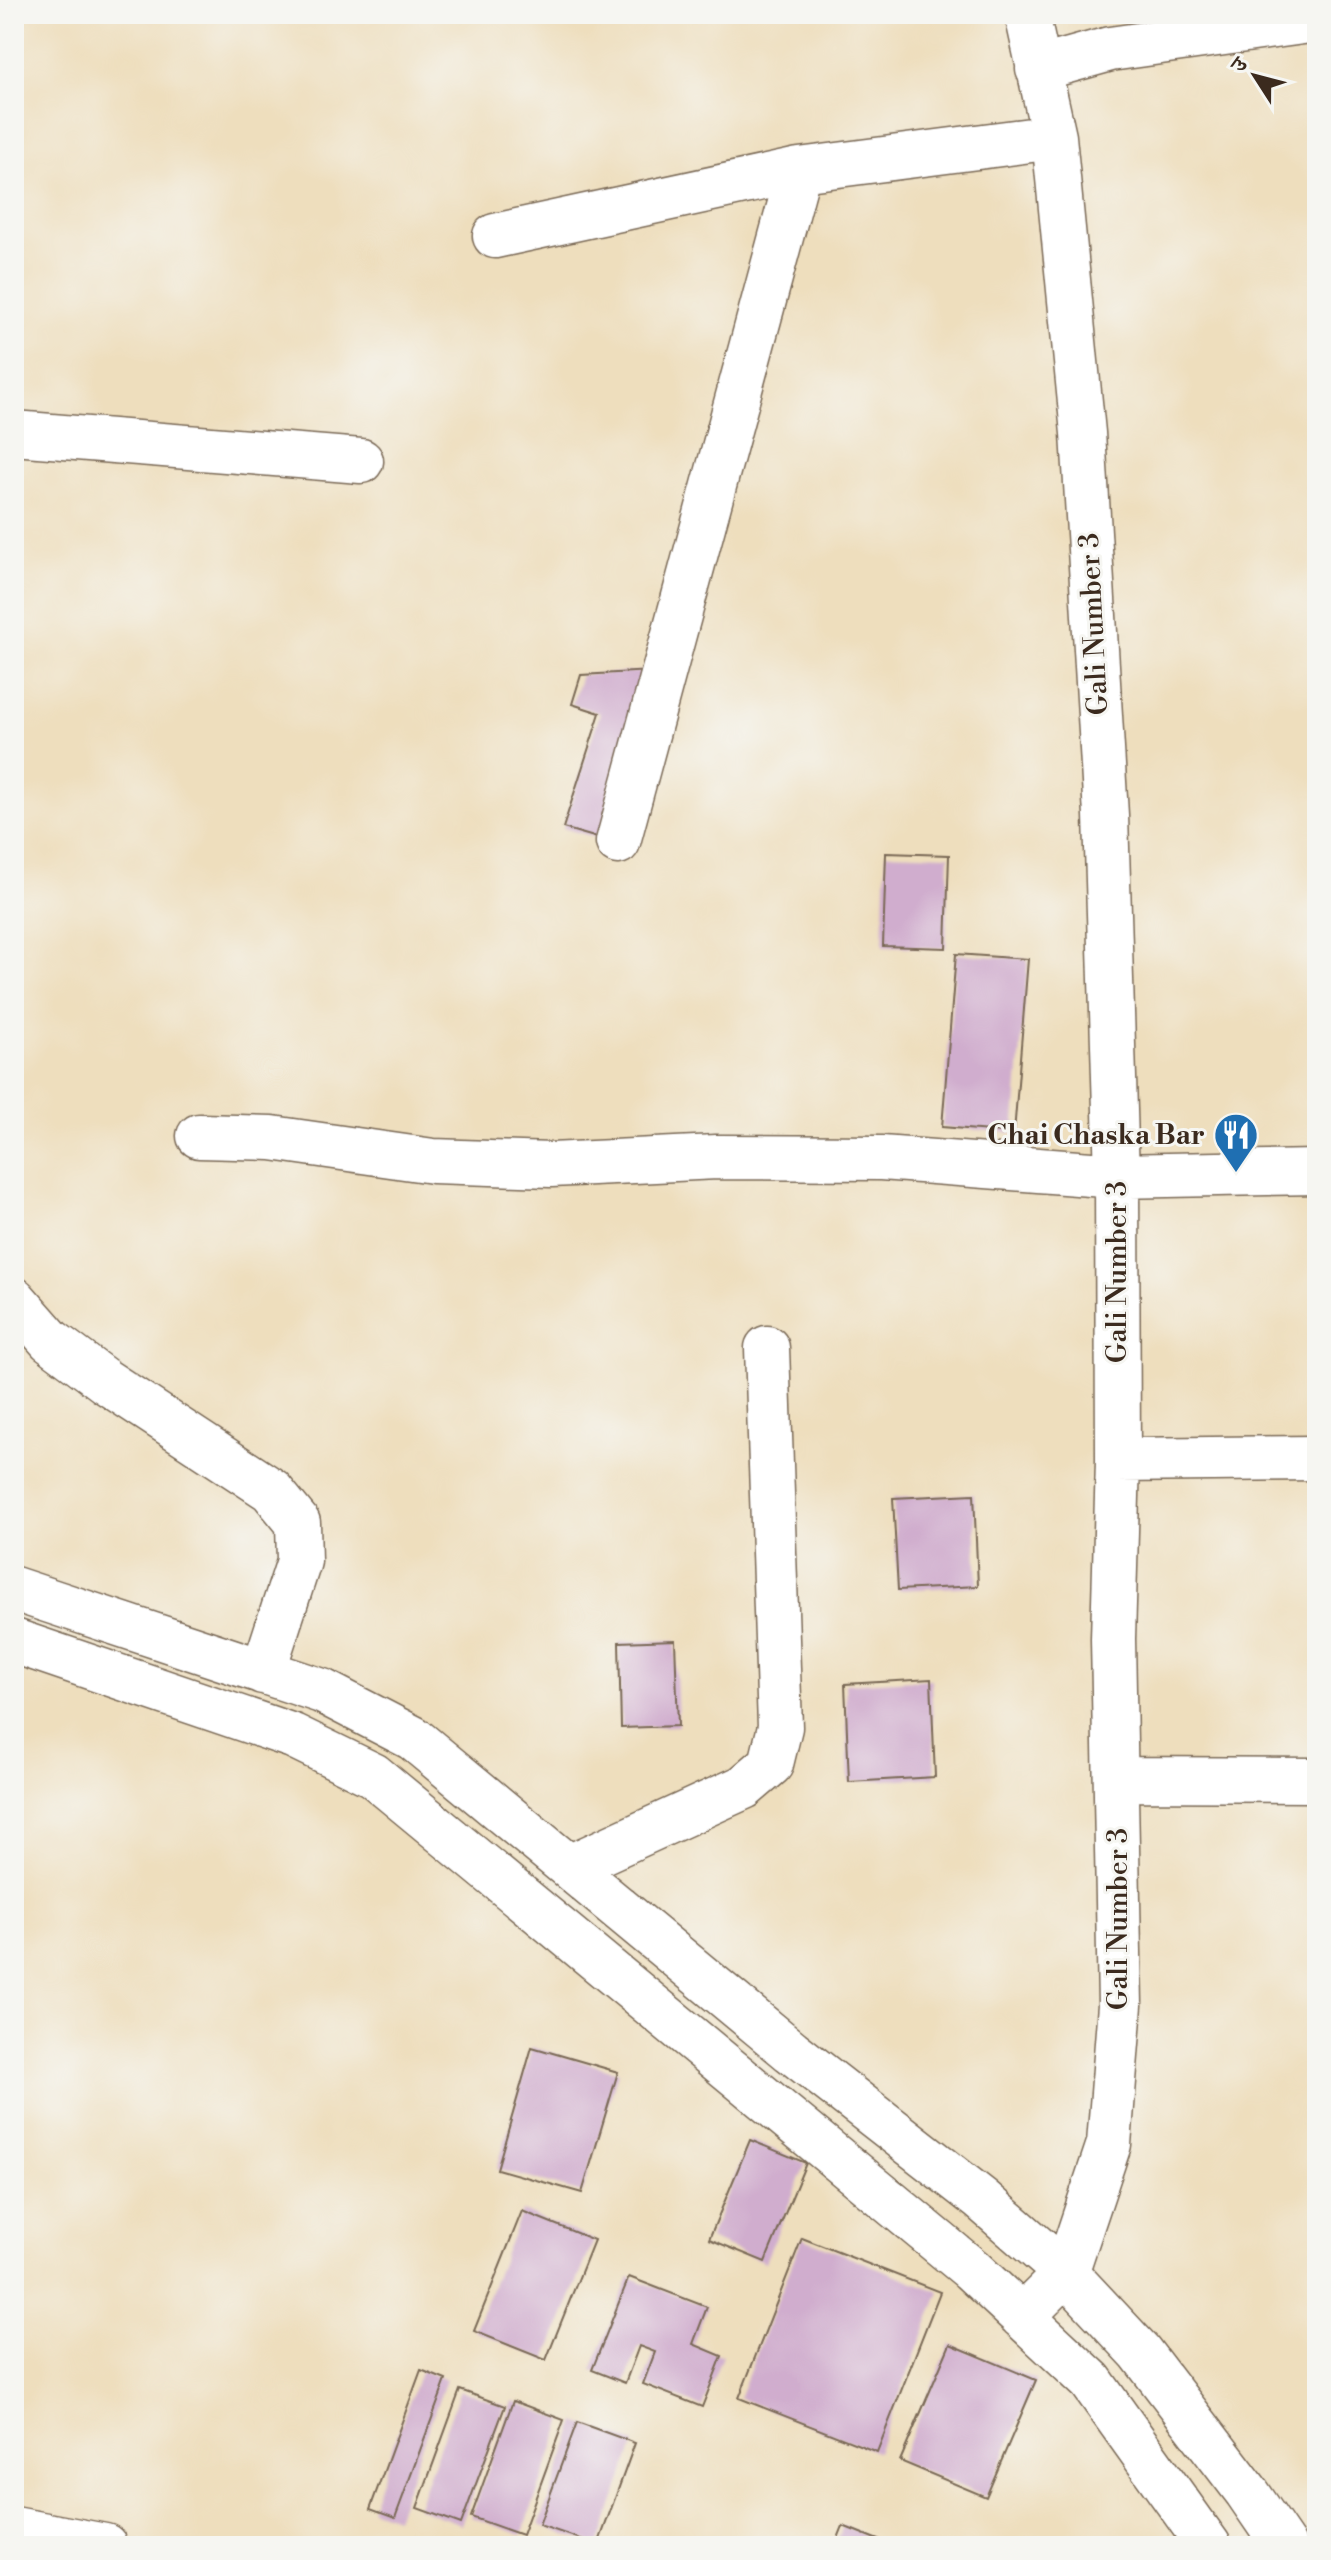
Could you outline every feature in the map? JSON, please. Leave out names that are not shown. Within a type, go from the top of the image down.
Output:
[{"type":"street","name":"Gali Number 3","points":[[1022,2317],[1066,2273],[1109,2144],[1120,2005],[1113,1639],[1118,1460],[1117,1176],[1105,799],[1083,433],[1054,137],[1027,14]]},
{"type":"street","points":[[1038,69],[1107,32],[1317,20]]},
{"type":"street","points":[[495,236],[799,170],[1054,137]]},
{"type":"street","points":[[618,842],[799,170]]},
{"type":"street","points":[[14,433],[361,461]]},
{"type":"street","points":[[199,1136],[272,1138],[433,1161],[551,1165],[717,1157],[881,1158],[1117,1176],[1317,1172]]},
{"type":"street","points":[[14,1299],[50,1340],[105,1381],[271,1490],[298,1523],[299,1561],[263,1672]]},
{"type":"street","points":[[569,1867],[744,1787],[771,1764],[780,1727],[767,1348]]},
{"type":"street","points":[[1118,1460],[1317,1458]]},
{"type":"street","points":[[14,1589],[322,1691],[413,1738],[791,2051],[981,2199],[1066,2273],[1140,2352],[1247,2492],[1284,2546]]},
{"type":"street","points":[[14,1641],[293,1736],[373,1775],[971,2269],[1091,2381],[1209,2546]]},
{"type":"street","points":[[1117,1779],[1317,1780]]},
{"type":"street","points":[[14,2529],[105,2546]]},
{"type":"building","points":[[651,671],[601,839],[563,828],[600,713],[572,704],[581,675]]},
{"type":"building","points":[[886,853],[949,855],[946,948],[883,946]]},
{"type":"building","points":[[956,954],[1028,959],[1014,1133],[942,1127]]},
{"type":"building","points":[[974,1494],[978,1586],[898,1590],[893,1498]]},
{"type":"building","points":[[675,1640],[678,1726],[621,1728],[619,1642]]},
{"type":"building","points":[[931,1679],[935,1777],[849,1782],[845,1684]]},
{"type":"building","points":[[532,2047],[618,2072],[582,2193],[497,2169]]},
{"type":"building","points":[[750,2140],[806,2163],[765,2262],[709,2239]]},
{"type":"building","points":[[522,2211],[594,2240],[546,2360],[474,2331]]},
{"type":"building","points":[[802,2238],[940,2292],[877,2452],[739,2398]]},
{"type":"building","points":[[629,2277],[707,2307],[693,2344],[722,2356],[702,2407],[643,2384],[655,2352],[639,2346],[625,2383],[592,2370]]},
{"type":"building","points":[[950,2344],[1036,2380],[986,2497],[900,2461]]},
{"type":"building","points":[[421,2370],[446,2380],[395,2518],[370,2509]]},
{"type":"building","points":[[460,2390],[505,2406],[461,2524],[417,2508]]},
{"type":"building","points":[[513,2401],[564,2420],[522,2535],[471,2517]]},
{"type":"building","points":[[577,2422],[635,2443],[598,2545],[539,2525]]},
{"type":"building","points":[[843,2526],[893,2546],[835,2546]]},
{"type":"place","name":"Chai Chaska Bar","points":[[1236,1174]]}]
